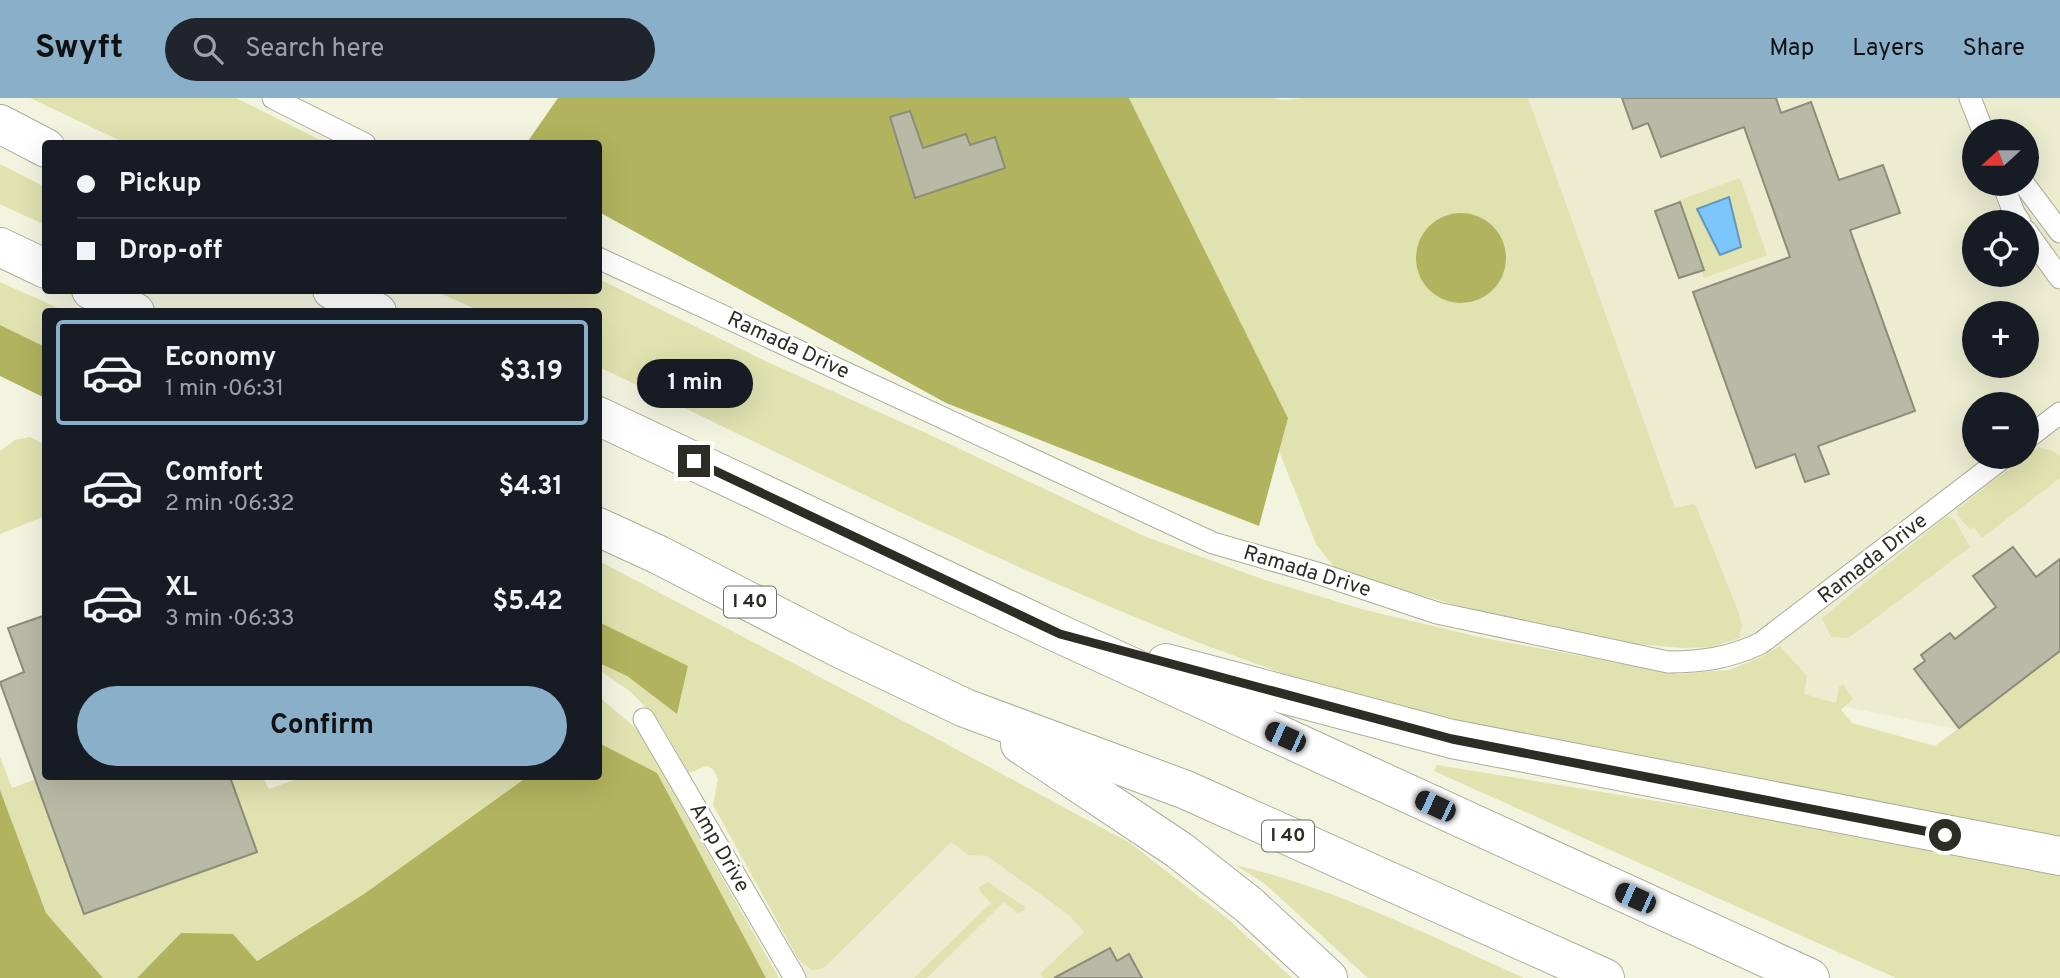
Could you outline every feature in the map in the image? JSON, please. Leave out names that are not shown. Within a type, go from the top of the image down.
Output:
[{"type":"highway","points":[[0,124],[42,146]]},
{"type":"highway","points":[[0,247],[42,266]]},
{"type":"highway","points":[[99,294],[127,308]]},
{"type":"highway","points":[[340,294],[369,308]]},
{"type":"highway","points":[[602,418],[1060,634],[1810,978]]},
{"type":"highway","name":"I 40","points":[[602,529],[965,708],[1186,790],[1605,978]]},
{"type":"highway","points":[[1060,634],[1452,739],[2060,856]]},
{"type":"highway","points":[[965,708],[1179,850],[1248,905],[1328,978]]},
{"type":"street","points":[[273,98],[357,140]]},
{"type":"street","points":[[1970,98],[1978,119]]},
{"type":"street","points":[[2033,196],[2060,232]]},
{"type":"street","points":[[2039,249],[2060,278]]},
{"type":"street","name":"Ramada Drive","points":[[602,260],[1213,544],[1317,573],[1437,613],[1658,660],[1699,662],[1721,659],[1761,643],[1988,469]]},
{"type":"street","points":[[2039,429],[2060,413]]},
{"type":"street","name":"Amp Drive","points":[[644,719],[794,978]]},
{"type":"shaded area","points":[[558,98],[1129,98],[1288,418],[1259,526],[946,403],[602,214],[602,140],[529,140]]},
{"type":"shaded area","points":[[1520,98],[2060,98],[2060,750],[1791,696],[1722,638]]},
{"type":"shaded area","points":[[1452,213],[1470,213],[1486,220],[1499,233],[1506,249],[1506,267],[1499,283],[1486,296],[1470,303],[1452,303],[1436,296],[1423,283],[1416,267],[1416,249],[1423,233],[1436,220]]},
{"type":"shaded area","points":[[0,325],[42,346],[42,397],[0,376]]},
{"type":"shaded area","points":[[602,623],[688,666],[677,714],[627,676],[602,664]]},
{"type":"shaded area","points":[[602,745],[657,773],[766,978],[137,978],[181,933],[233,934],[257,961],[364,894],[523,780],[602,780]]},
{"type":"shaded area","points":[[0,790],[46,913],[103,978],[0,978]]},
{"type":"shaded area","points":[[943,800],[1188,978],[787,978]]},
{"type":"green space","points":[[30,98],[236,98],[320,140],[119,140]]},
{"type":"green space","points":[[1129,98],[1528,98],[1675,508],[1693,504],[1696,506],[1738,611],[1742,626],[1739,638],[1712,647],[1684,648],[1636,644],[1508,620],[1337,571],[1316,544],[1279,451],[1288,418]]},
{"type":"green space","points":[[0,164],[42,185],[42,224],[0,204]]},
{"type":"green space","points":[[1740,178],[1767,255],[1704,278],[1677,201]]},
{"type":"green space","points":[[602,280],[761,359],[1144,536],[1265,580],[1365,610],[1484,638],[1678,674],[1728,670],[1780,646],[1807,676],[1804,694],[1836,703],[1839,687],[1843,684],[1853,699],[1841,710],[1852,723],[1935,746],[2060,652],[2060,836],[1517,736],[1352,696],[1254,663],[1064,587],[970,545],[602,368],[602,308],[473,308],[442,294],[602,294]]},
{"type":"green space","points":[[0,282],[58,308],[42,308],[42,346],[0,325]]},
{"type":"green space","points":[[30,437],[42,443],[42,517],[0,534],[0,451],[15,440]]},
{"type":"green space","points":[[2039,447],[2060,456],[2060,478],[1982,538],[1974,527],[1970,529],[1958,516],[1957,509],[2009,469],[2039,469]]},
{"type":"green space","points":[[1947,516],[1955,520],[1970,547],[1848,638],[1831,637],[1822,618]]},
{"type":"green space","points":[[602,563],[1130,843],[1228,919],[1292,978],[1142,978],[1129,955],[1117,961],[1109,948],[1062,974],[1064,978],[1043,978],[1040,974],[1084,932],[1069,915],[987,856],[968,855],[951,842],[826,966],[811,970],[798,959],[713,805],[718,779],[713,769],[706,766],[689,773],[659,721],[631,692],[602,672],[602,665],[627,676],[677,714],[688,667],[602,624]]},
{"type":"green space","points":[[602,699],[638,730],[779,978],[766,978],[657,774],[602,745]]},
{"type":"green space","points":[[0,757],[12,788],[36,779],[257,852],[231,780],[264,780],[269,789],[294,780],[523,780],[364,894],[256,961],[181,933],[137,978],[103,978],[46,913],[0,790]]},
{"type":"green space","points":[[1437,765],[1840,831],[2060,873],[2060,978],[1896,978],[1434,771]]},
{"type":"green space","points":[[1235,865],[1309,886],[1346,900],[1524,978],[1368,978],[1265,884]]},
{"type":"green space","points":[[988,882],[1024,906],[1025,910],[1018,913],[1004,902],[927,978],[914,978],[991,903],[979,887]]},
{"type":"water","points":[[1729,197],[1741,247],[1720,255],[1697,209]]},
{"type":"building","points":[[1622,98],[1776,98],[1781,113],[1811,102],[1839,180],[1883,165],[1900,213],[1850,230],[1915,411],[1818,446],[1829,474],[1805,482],[1795,454],[1756,468],[1693,292],[1790,257],[1744,127],[1661,157],[1648,123],[1633,129]]},
{"type":"building","points":[[910,111],[923,148],[966,134],[970,145],[995,137],[1005,168],[915,198],[890,117]]},
{"type":"building","points":[[1680,202],[1704,270],[1679,278],[1655,211]]},
{"type":"building","points":[[2013,547],[2036,577],[2060,559],[2060,651],[1959,728],[1914,669],[1925,661],[1921,655],[1950,633],[1955,639],[1996,607],[1973,576]]},
{"type":"building","points":[[42,616],[42,780],[231,780],[257,852],[84,914],[0,682],[24,672],[8,628]]},
{"type":"building","points":[[1110,948],[1117,961],[1129,954],[1142,978],[1054,978]]},
{"type":"route","points":[[694,461],[1060,634],[1452,739],[1945,835]]}]
